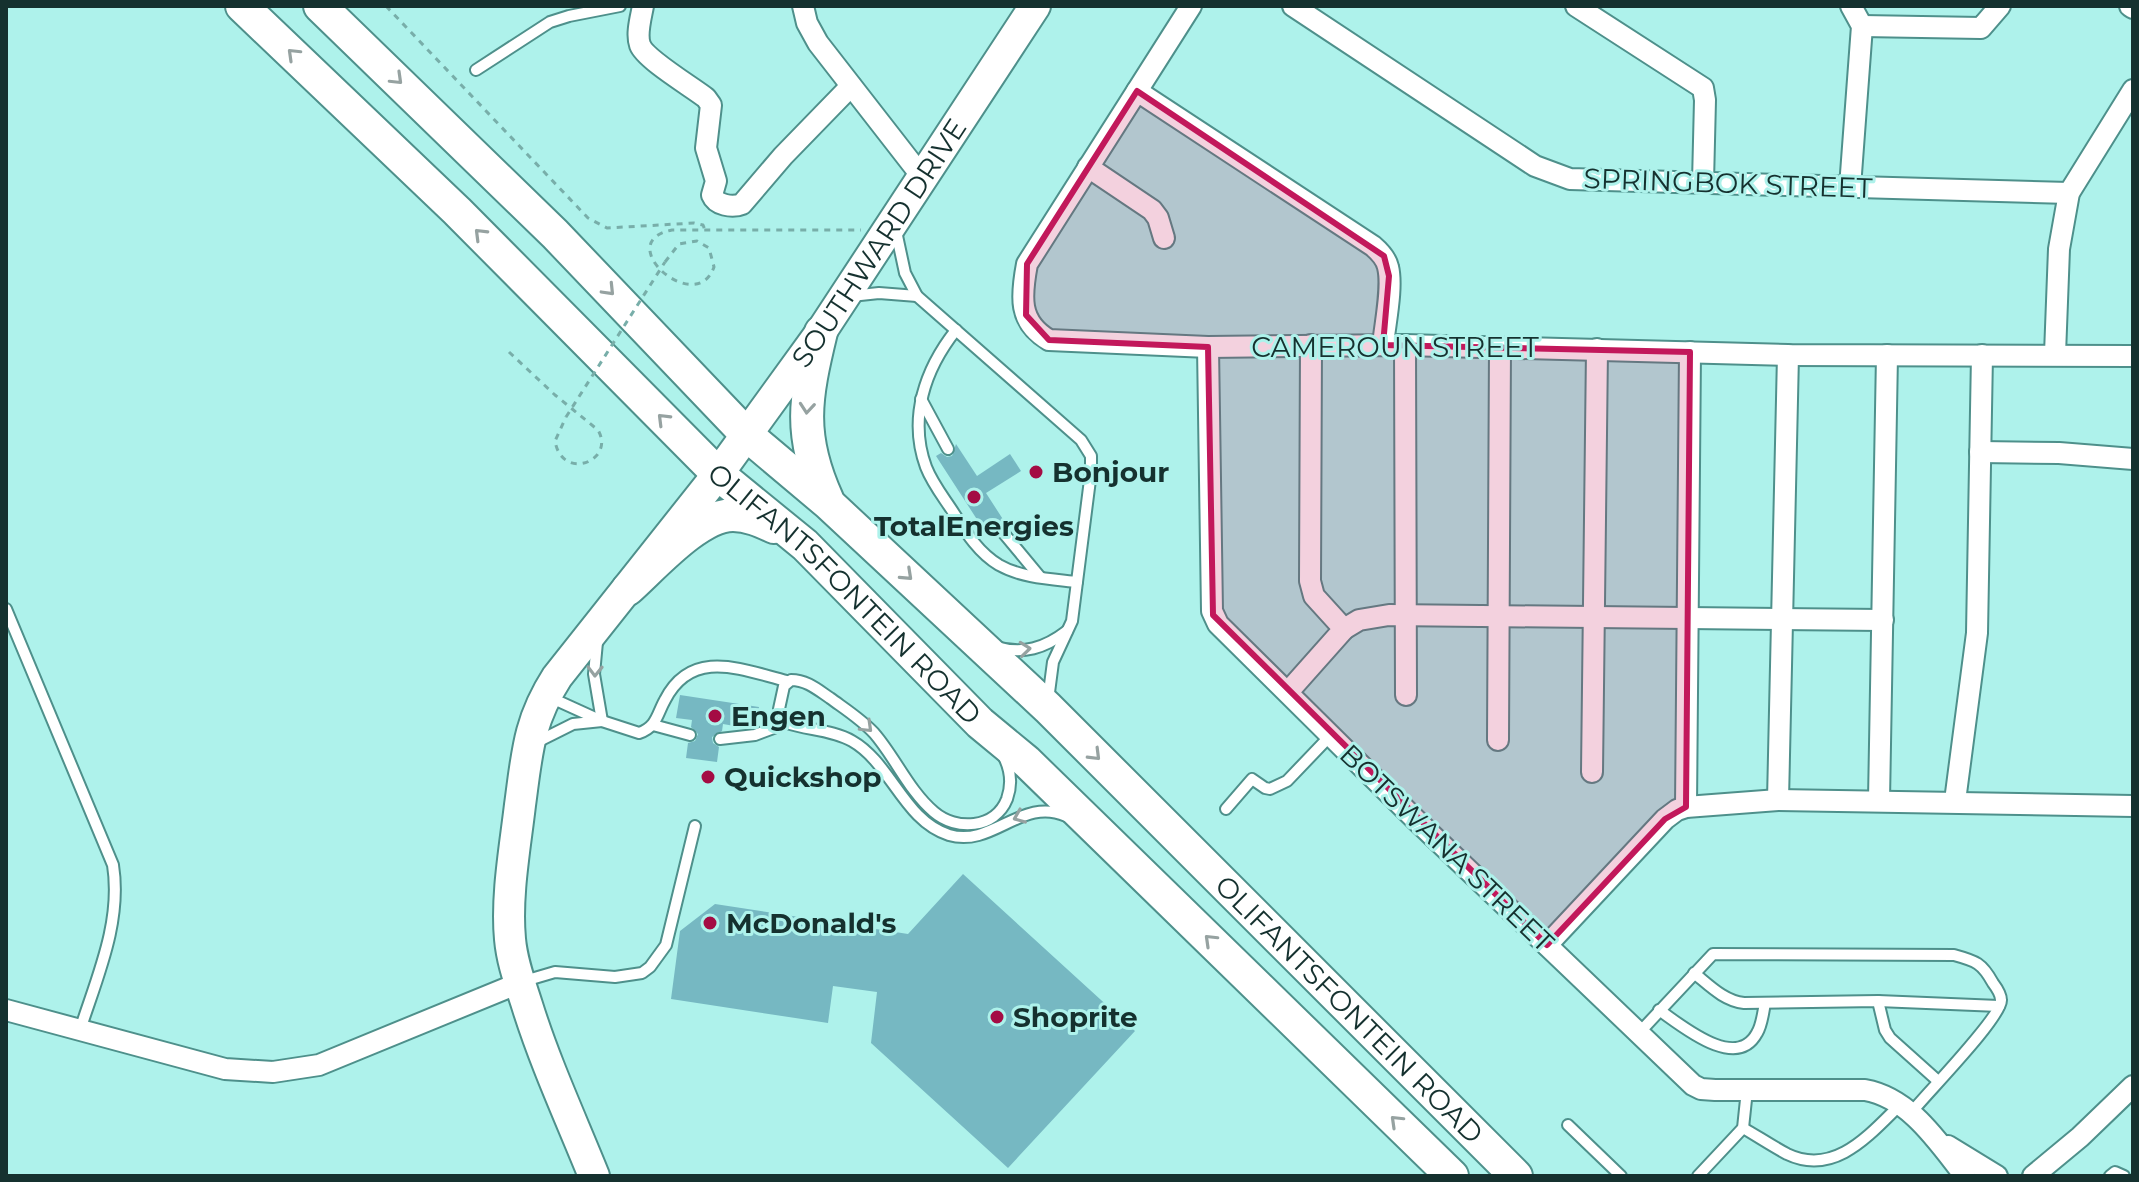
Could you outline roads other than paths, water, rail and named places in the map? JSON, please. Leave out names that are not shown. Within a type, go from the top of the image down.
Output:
[{"type":"main road","name":"OLIFANTSFONTEIN ROAD","points":[[242,6],[457,211],[718,474],[805,545],[980,723],[1026,761],[1452,1176]]},
{"type":"main road","name":"OLIFANTSFONTEIN ROAD","points":[[320,6],[555,234],[747,435],[829,504],[1048,708],[1516,1176]]},
{"type":"main road","points":[[821,332],[808,397],[806,437],[815,473],[829,504]]},
{"type":"main road","points":[[628,589],[701,525],[717,517],[745,516],[805,545]]},
{"type":"street","points":[[643,6],[640,48],[711,105],[706,148],[716,181],[712,195],[722,204],[742,204],[783,156],[851,86]]},
{"type":"street","points":[[803,6],[811,34],[923,178]]},
{"type":"street","name":"SOUTHWARD DRIVE","points":[[594,1176],[537,1036],[519,983],[510,943],[510,914],[531,727],[546,695],[718,474],[821,332],[1035,6]]},
{"type":"street","name":"CAMEROUN STREET","points":[[1191,6],[1027,264],[1024,298],[1030,327],[1049,340],[1208,347],[1405,345],[1788,355],[2133,356]]},
{"type":"street","name":"SPRINGBOK STREET","points":[[1293,6],[1535,166],[1580,180],[2069,193]]},
{"type":"street","points":[[1576,6],[1703,88],[1703,182]]},
{"type":"street","points":[[1850,187],[1862,26],[1851,6]]},
{"type":"street","points":[[1862,26],[1981,28],[1986,26],[2000,6]]},
{"type":"street","points":[[2055,354],[2059,249],[2069,193],[2133,90]]},
{"type":"street","points":[[1137,91],[1384,256],[1389,276],[1383,345]]},
{"type":"street","points":[[1088,167],[1152,210],[1164,238]]},
{"type":"street","points":[[1311,345],[1310,581],[1314,596],[1344,629]]},
{"type":"street","points":[[1405,345],[1406,695]]},
{"type":"street","name":"BOTSWANA STREET","points":[[1208,347],[1213,615],[1218,624],[1696,1087],[1878,1092],[1906,1109],[1965,1176]]},
{"type":"street","points":[[1498,740],[1500,347]]},
{"type":"street","points":[[1592,772],[1597,349]]},
{"type":"street","points":[[1686,807],[1690,352]]},
{"type":"street","points":[[1778,800],[1788,355]]},
{"type":"street","points":[[1879,800],[1887,355]]},
{"type":"street","points":[[1955,801],[1977,633],[1982,355]]},
{"type":"street","points":[[1980,452],[2059,453],[2133,459]]},
{"type":"street","points":[[1288,692],[1344,629],[1373,616],[1883,620]]},
{"type":"street","points":[[1547,945],[1665,819],[1686,807],[1778,800],[2133,806]]},
{"type":"street","points":[[6,1010],[225,1069],[273,1072],[319,1065],[519,983]]},
{"type":"street","points":[[2033,1176],[2131,1093]]},
{"type":"street","points":[[2053,1176],[2080,1137]]},
{"type":"street","name":"BOTSWANA STREET","points":[[1934,1138],[1997,1176]]},
{"type":"lane","points":[[476,70],[550,22],[620,6]]},
{"type":"lane","points":[[891,226],[905,273],[917,296],[1081,440],[1089,451],[1091,472],[1070,627],[1050,672],[1048,708]]},
{"type":"lane","points":[[843,298],[879,293],[917,296]]},
{"type":"lane","points":[[956,330],[936,358],[921,399],[919,435],[923,458],[934,484],[977,546],[989,558],[1016,572],[1077,582]]},
{"type":"lane","points":[[921,399],[948,449]]},
{"type":"lane","points":[[1001,530],[1040,577]]},
{"type":"lane","points":[[6,609],[113,865],[116,908],[80,1030]]},
{"type":"lane","points":[[601,621],[594,674],[602,721]]},
{"type":"lane","points":[[976,639],[1004,649],[1027,650],[1042,646],[1070,627]]},
{"type":"lane","points":[[546,695],[602,721],[639,733],[653,725],[665,698],[683,676],[696,668],[715,666],[787,681],[798,680],[810,685],[862,722],[878,738],[929,807],[947,820],[959,824],[981,823],[995,816],[1003,806],[1009,789],[1007,762],[980,723]]},
{"type":"lane","points":[[787,681],[779,706],[781,716],[787,723],[851,740],[866,752],[921,818],[949,834],[965,837],[983,835],[1025,813],[1047,810],[1071,818],[1114,846]]},
{"type":"lane","points":[[527,749],[544,737],[573,724],[602,721]]},
{"type":"lane","points":[[720,739],[755,735],[787,723]]},
{"type":"lane","points":[[653,725],[690,735]]},
{"type":"lane","points":[[1226,809],[1252,779],[1265,788],[1283,784],[1331,735]]},
{"type":"lane","points":[[519,983],[555,972],[615,977],[642,973],[650,967],[666,945],[695,826]]},
{"type":"lane","points":[[1638,1034],[1713,954],[1954,955],[1973,960],[1984,967],[2001,1000],[1988,1026],[1938,1081],[1856,1147],[1821,1161],[1790,1155],[1743,1128]]},
{"type":"lane","points":[[1694,973],[1735,1002],[1878,1001],[1999,1006]]},
{"type":"lane","points":[[1878,1001],[1890,1038],[1938,1081]]},
{"type":"lane","points":[[1659,1010],[1709,1044],[1734,1048],[1753,1039],[1759,1031],[1765,1003]]},
{"type":"lane","points":[[1698,1176],[1743,1128],[1747,1090]]},
{"type":"lane","points":[[1568,1125],[1621,1176]]},
{"type":"lane","points":[[2110,1176],[2115,1172],[2124,1176]]},
{"type":"place","name":"Bonjour","points":[[1036,472]]},
{"type":"place","name":"TotalEnergies","points":[[974,497]]},
{"type":"place","name":"Engen","points":[[715,716]]},
{"type":"place","name":"Quickshop","points":[[708,777]]},
{"type":"place","name":"McDonald's","points":[[710,923]]},
{"type":"place","name":"Shoprite","points":[[997,1017]]}]
